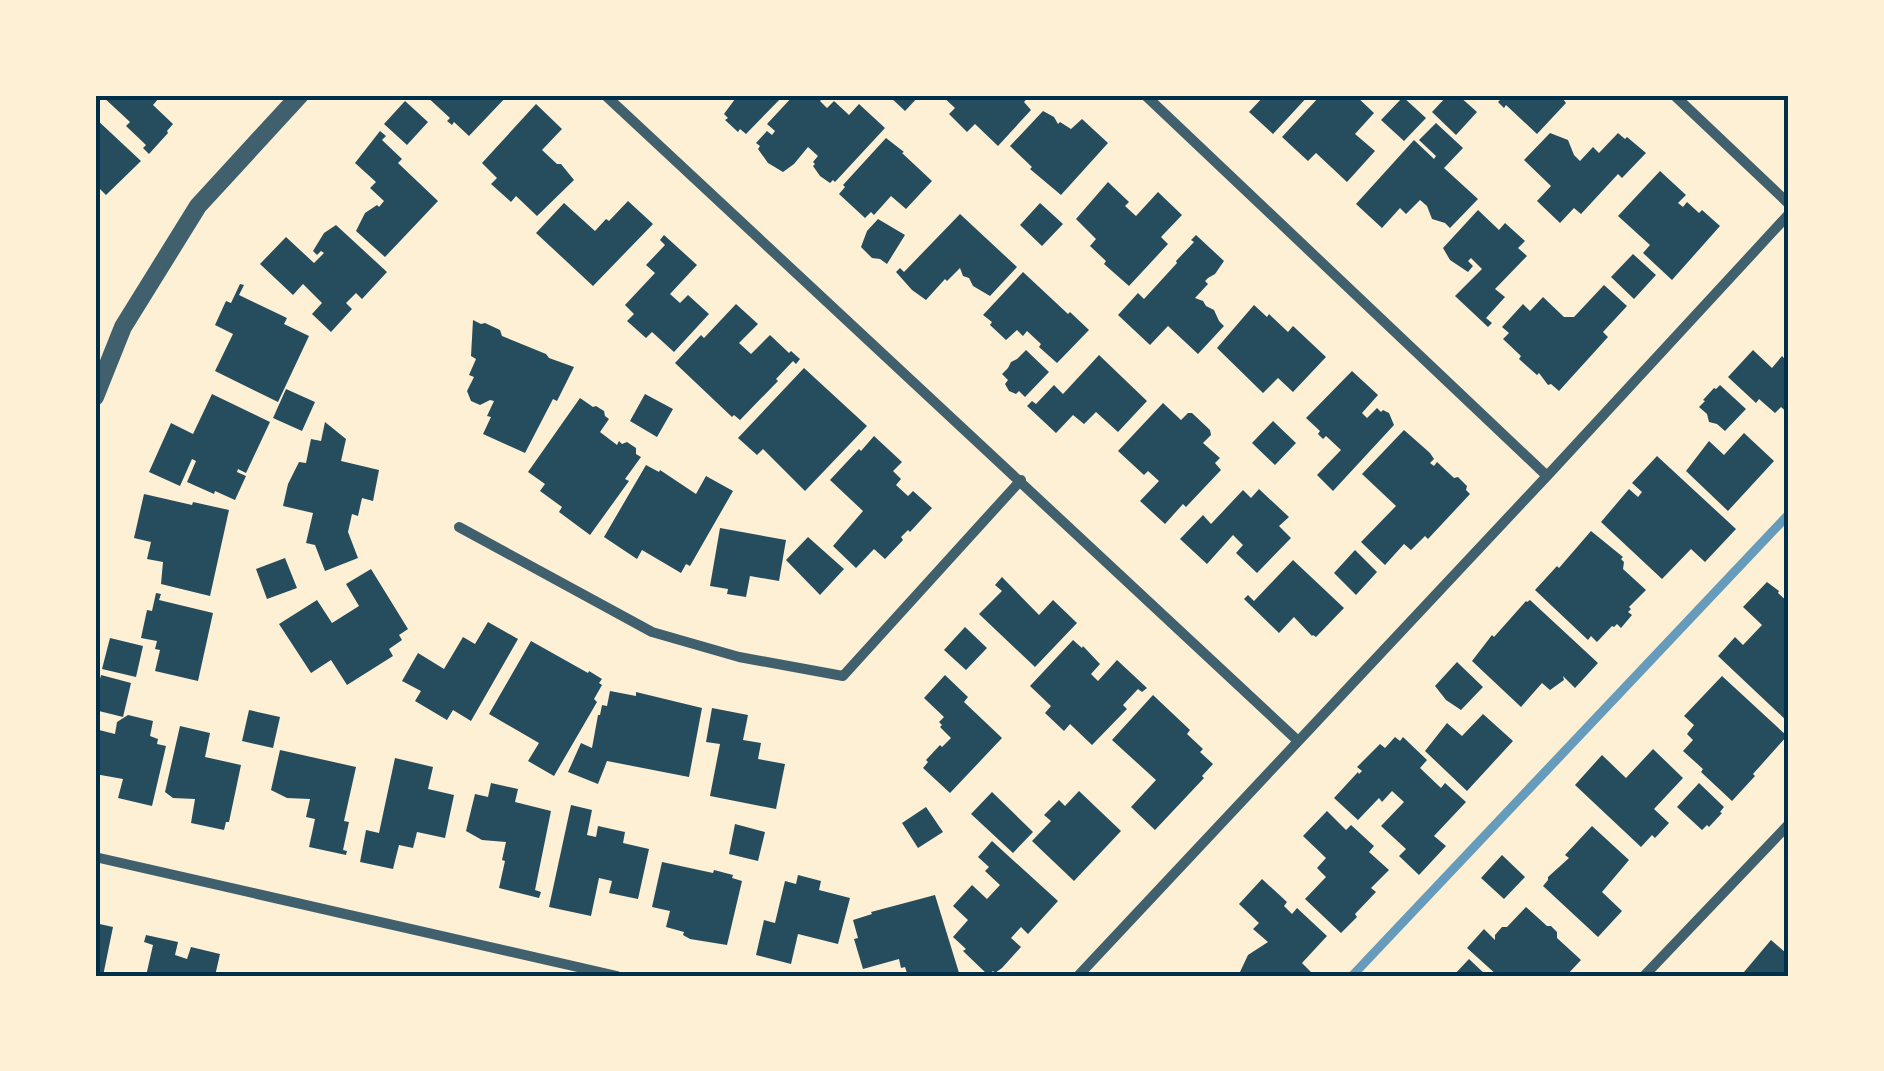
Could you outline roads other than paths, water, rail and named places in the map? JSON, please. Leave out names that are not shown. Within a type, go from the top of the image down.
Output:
[{"type":"street","points":[[95,396],[122,327],[198,206],[300,95]]},
{"type":"street","points":[[606,95],[1298,740]]},
{"type":"street","points":[[1145,95],[1547,476]]},
{"type":"street","points":[[1674,95],[1789,204]]},
{"type":"street","points":[[1078,976],[1789,214]]},
{"type":"street","points":[[459,527],[652,632],[738,657],[843,676],[1021,480]]},
{"type":"street","points":[[1644,976],[1789,824]]},
{"type":"street","points":[[95,857],[617,976]]},
{"type":"waterway","points":[[1352,976],[1789,514]]}]
